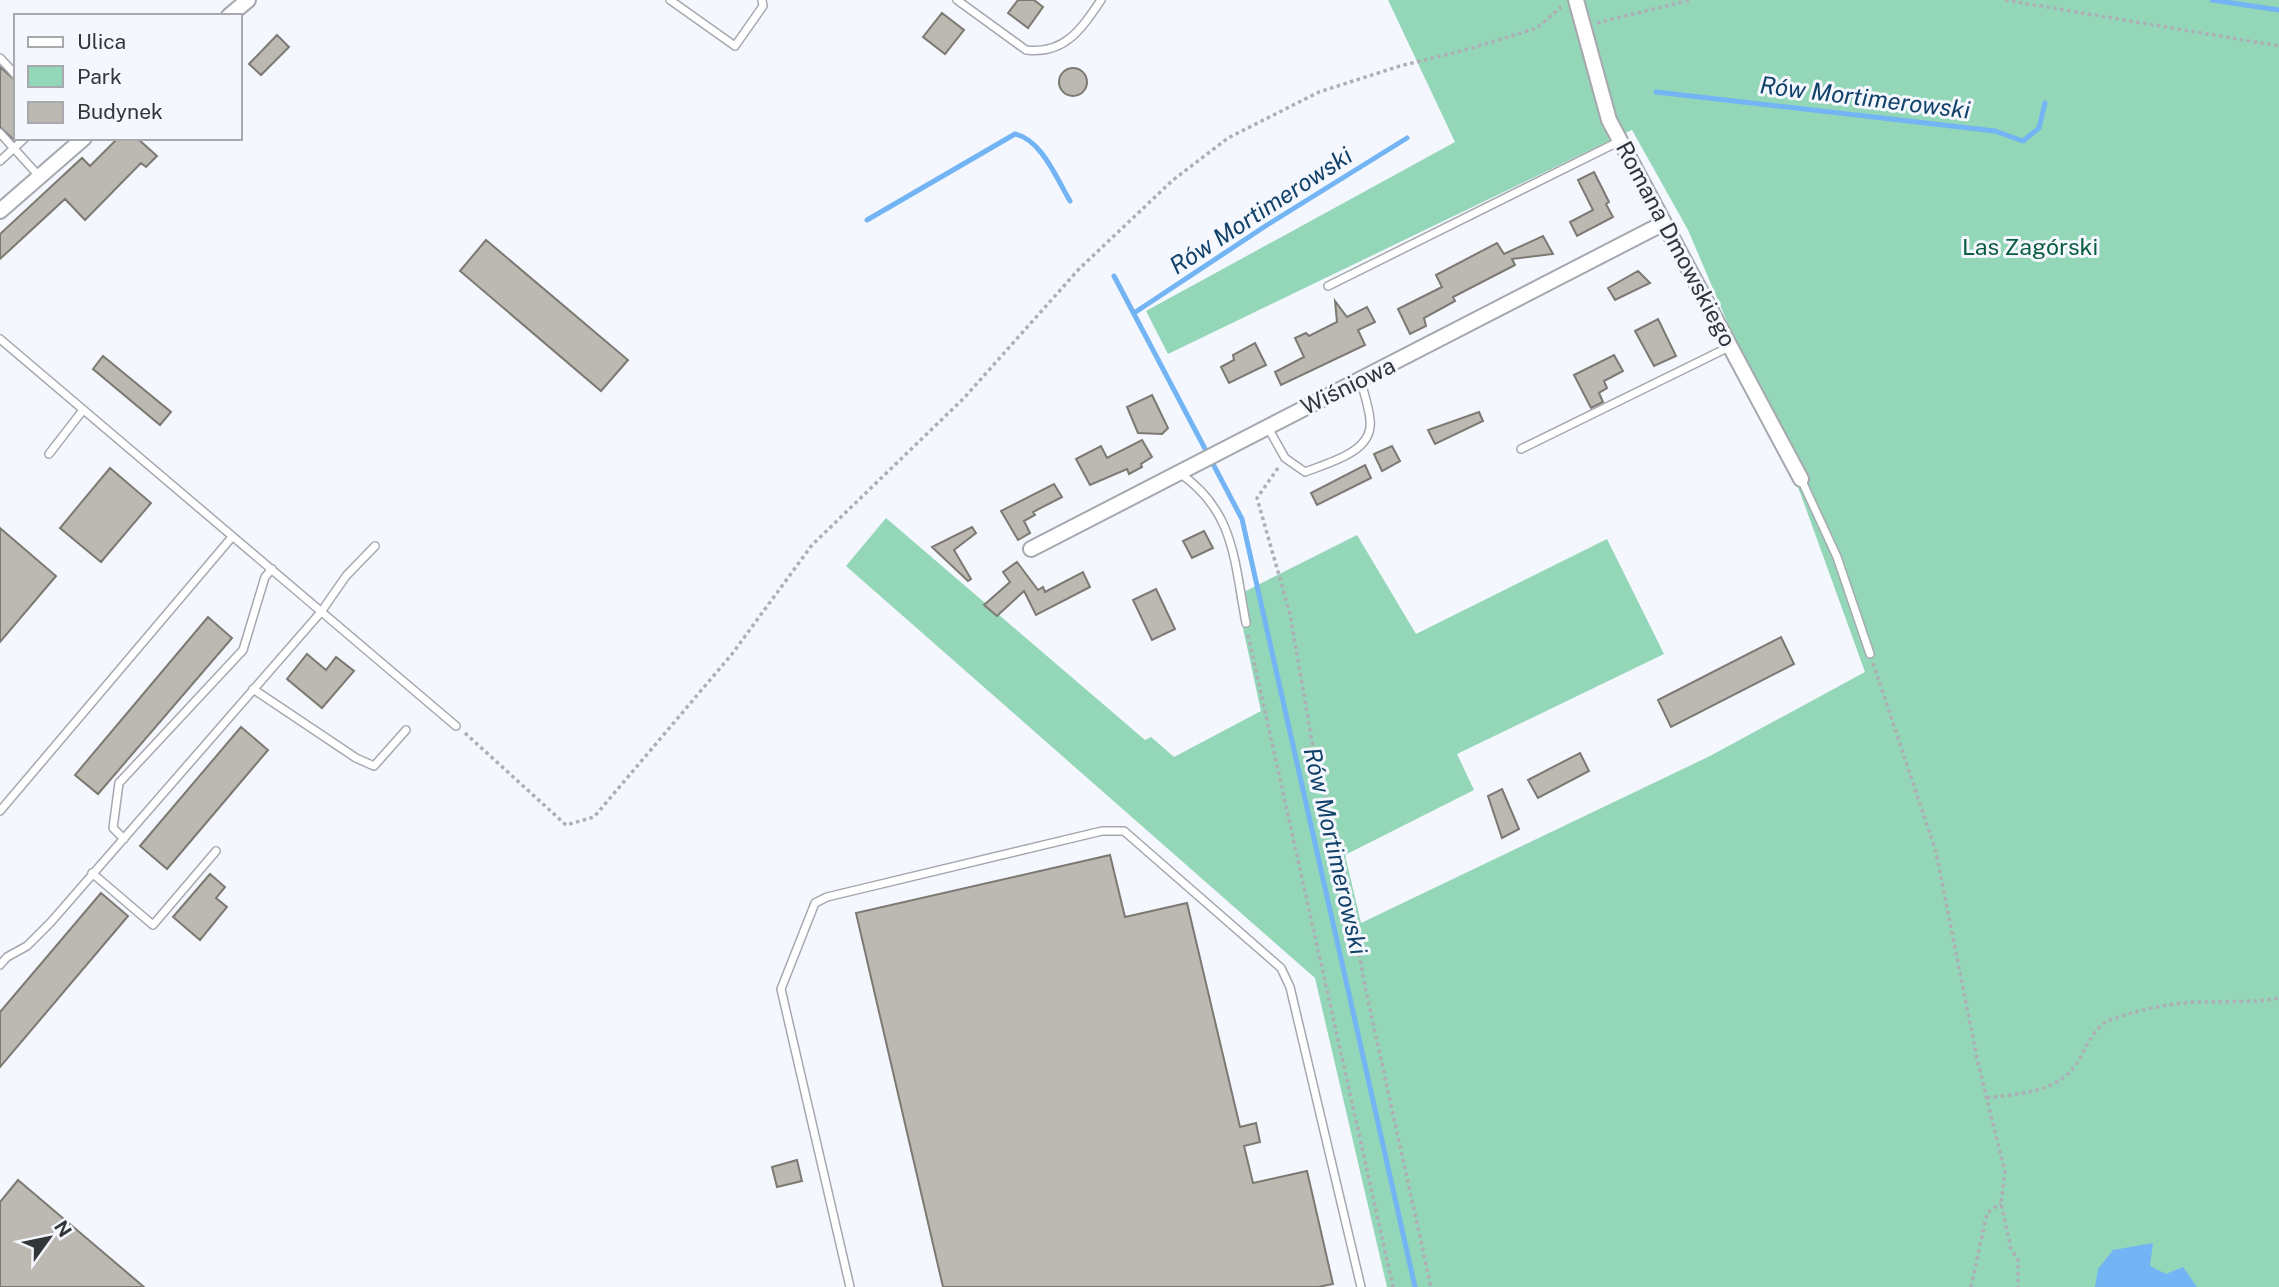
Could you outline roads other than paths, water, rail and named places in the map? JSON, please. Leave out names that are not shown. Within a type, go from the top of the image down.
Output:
[{"type":"street","points":[[231,14],[248,0]]},
{"type":"street","name":"Romana Dmowskiego","points":[[1576,1],[1609,120],[1801,479]]},
{"type":"street","points":[[0,211],[82,140]]},
{"type":"street","name":"Wiśniowa","points":[[1031,549],[1226,446],[1361,381],[1664,223]]},
{"type":"lane","points":[[670,0],[735,46],[763,6],[762,0]]},
{"type":"lane","points":[[957,0],[1026,50],[1040,52],[1066,43],[1077,34],[1101,0]]},
{"type":"lane","points":[[0,58],[14,73]]},
{"type":"lane","points":[[0,133],[39,176]]},
{"type":"lane","points":[[0,161],[23,140]]},
{"type":"lane","points":[[1328,286],[1620,141]]},
{"type":"lane","points":[[0,340],[456,726]]},
{"type":"lane","points":[[1521,449],[1731,345]]},
{"type":"lane","points":[[1267,426],[1285,458],[1305,472],[1341,458],[1365,442],[1371,423],[1361,381]]},
{"type":"lane","points":[[49,454],[83,410]]},
{"type":"lane","points":[[1178,471],[1197,484],[1227,526],[1246,623]]},
{"type":"lane","points":[[1801,479],[1837,557],[1870,654]]},
{"type":"lane","points":[[0,811],[232,537]]},
{"type":"lane","points":[[0,965],[7,957],[27,946],[124,839],[321,612],[346,576],[375,546]]},
{"type":"lane","points":[[124,839],[113,828],[119,783],[243,650],[265,577],[272,569]]},
{"type":"lane","points":[[253,688],[356,758],[374,766],[406,730]]},
{"type":"lane","points":[[850,1287],[781,989],[815,903],[827,897],[1102,831],[1124,831],[1281,968],[1290,987],[1361,1287]]},
{"type":"lane","points":[[92,873],[153,925],[216,850]]},
{"type":"lane","points":[[0,951],[7,957]]},
{"type":"water","points":[[2153,1243],[2150,1266],[2166,1274],[2183,1267],[2197,1287],[2095,1287],[2098,1269],[2113,1250]]},
{"type":"waterway","name":"Rów Mortimerowski","points":[[2212,0],[2279,10]]},
{"type":"waterway","name":"Rów Mortimerowski","points":[[1656,92],[1995,131],[2023,141],[2039,128],[2045,103]]},
{"type":"waterway","points":[[867,220],[1015,134],[1033,143],[1054,171],[1070,201]]},
{"type":"waterway","name":"Rów Mortimerowski","points":[[1134,313],[1267,225],[1407,138]]},
{"type":"waterway","name":"Rów Mortimerowski","points":[[1114,276],[1242,519],[1415,1287]]},
{"type":"park label","name":"Las Zagórski","points":[[2030,247]]}]
